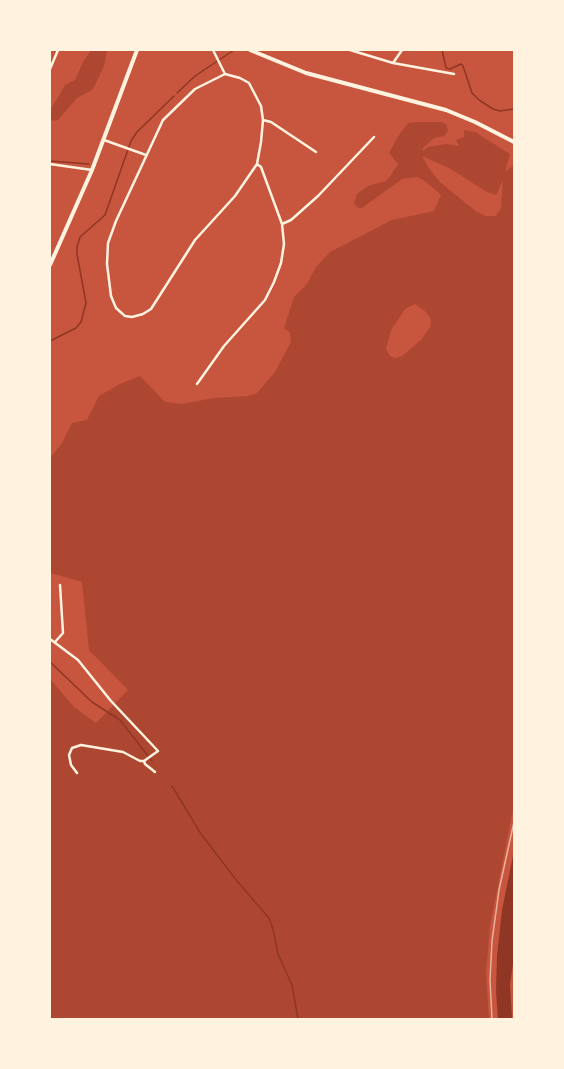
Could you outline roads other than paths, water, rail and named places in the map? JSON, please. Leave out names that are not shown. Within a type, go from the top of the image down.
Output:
[{"type":"main road","points":[[50,265],[92,170],[137,50]]},
{"type":"main road","points":[[250,50],[312,74],[446,110],[475,122],[514,142]]},
{"type":"street","points":[[50,69],[58,50]]},
{"type":"street","points":[[213,50],[224,74]]},
{"type":"street","points":[[350,50],[393,63],[454,74]]},
{"type":"street","points":[[393,63],[402,50]]},
{"type":"street","points":[[224,74],[249,82],[260,106],[262,120],[261,142],[257,164],[235,196],[212,220],[186,254],[151,308],[143,314],[132,317],[125,316],[116,308],[111,296],[107,264],[108,243],[127,195],[162,120],[196,89],[224,74]]},
{"type":"street","points":[[262,120],[271,122],[316,152]]},
{"type":"street","points":[[282,224],[291,220],[318,196],[374,137]]},
{"type":"street","points":[[104,140],[146,155]]},
{"type":"street","points":[[50,164],[92,170]]},
{"type":"street","points":[[197,384],[224,346],[265,300],[280,266],[284,244],[282,224],[261,167],[257,164]]},
{"type":"street","points":[[55,642],[63,633],[60,585]]},
{"type":"street","points":[[50,639],[78,660],[111,701],[158,751],[144,761],[140,761],[123,752],[81,745],[72,748],[68,755],[71,766],[77,773]]},
{"type":"street","points":[[144,761],[145,764],[155,772]]},
{"type":"waterway","points":[[177,93],[195,76],[234,50]]},
{"type":"waterway","points":[[442,50],[446,68],[450,69],[461,64],[472,93],[479,100],[493,109],[500,111],[514,109]]},
{"type":"waterway","points":[[50,341],[76,328],[81,322],[86,303],[77,254],[77,247],[80,237],[105,215],[131,141],[137,132],[174,96]]},
{"type":"waterway","points":[[50,161],[89,164]]},
{"type":"waterway","points":[[50,662],[92,702],[120,720],[152,761]]},
{"type":"waterway","points":[[172,786],[201,834],[237,881],[269,918],[273,929],[278,954],[292,985],[298,1019]]},
{"type":"railway","points":[[492,1019],[490,980],[492,941],[499,890],[514,822]]}]
